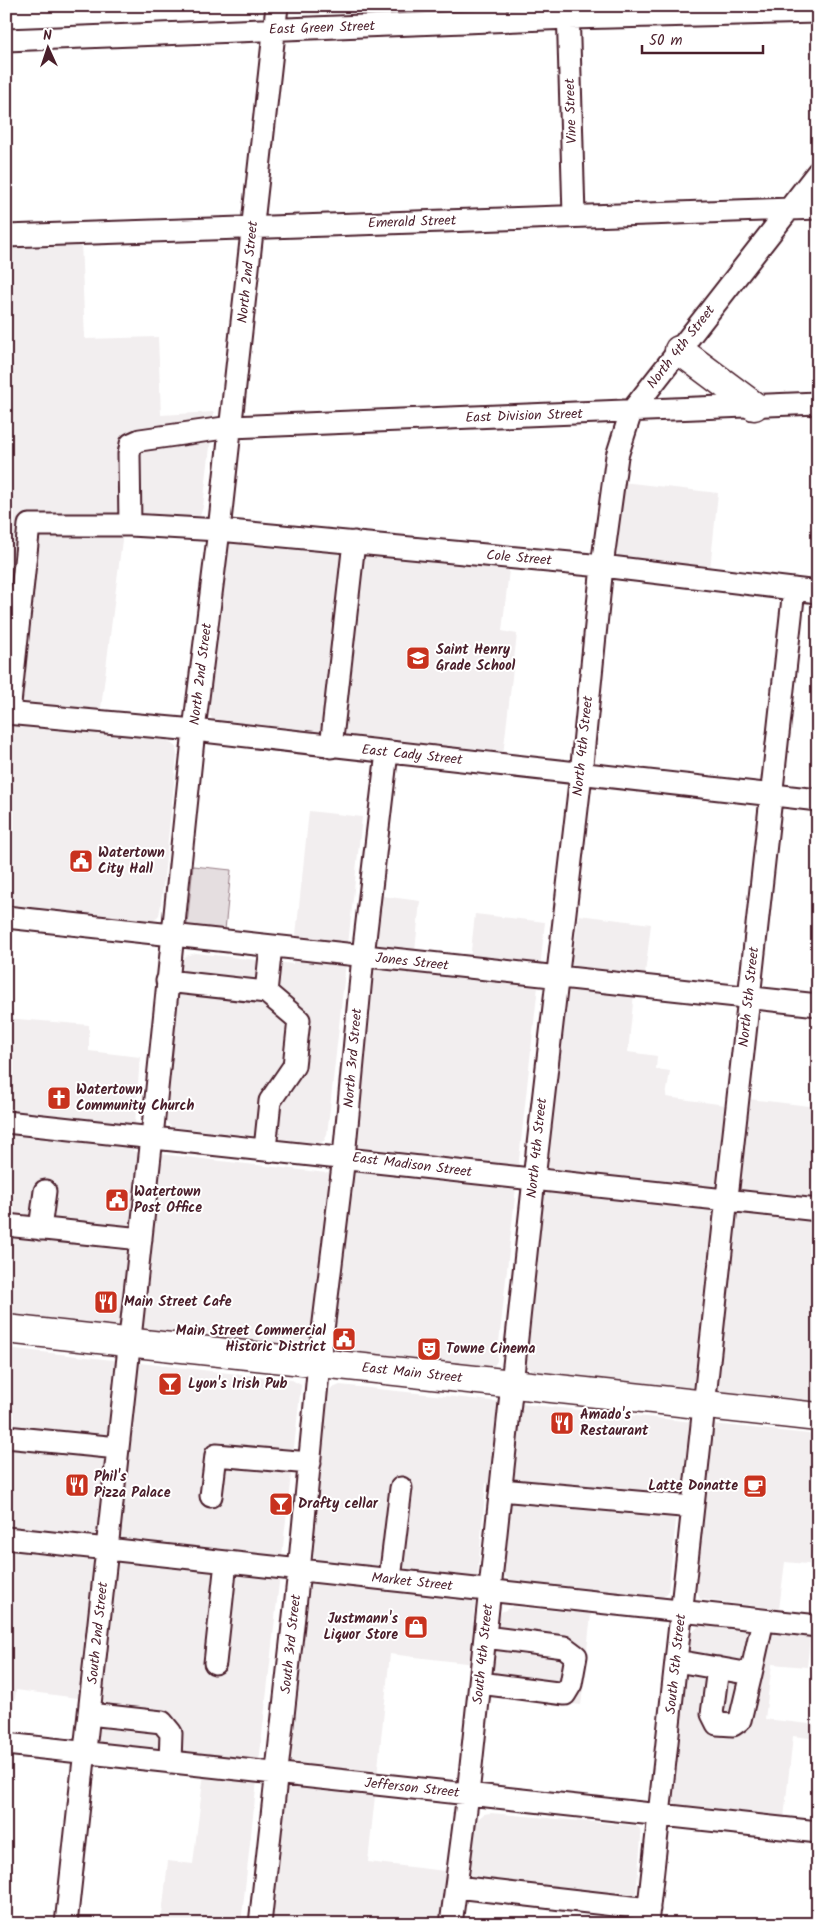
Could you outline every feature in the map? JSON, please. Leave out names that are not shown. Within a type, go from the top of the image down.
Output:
[{"type":"main road","points":[[679,350],[754,406]]},
{"type":"main road","name":"East Main Street","points":[[6,1329],[818,1417]]},
{"type":"street","name":"North 2nd Street","points":[[129,1342],[152,1138],[171,935],[254,227],[277,6]]},
{"type":"street","name":"East Green Street","points":[[6,40],[275,30],[569,12],[818,12]]},
{"type":"street","name":"Vine Street","points":[[569,12],[574,216]]},
{"type":"street","name":"North 4th Street","points":[[513,1384],[534,1179],[581,774],[602,566],[617,456],[631,412],[818,172]]},
{"type":"street","name":"Emerald Street","points":[[6,236],[818,208]]},
{"type":"street","name":"East Division Street","points":[[130,525],[131,444],[140,440],[231,427],[818,403]]},
{"type":"street","name":"Cole Street","points":[[15,562],[29,525],[130,525],[219,530],[602,566],[818,592]]},
{"type":"street","points":[[331,747],[354,542]]},
{"type":"street","points":[[8,713],[15,562]]},
{"type":"street","name":"North 5th Street","points":[[704,1404],[794,589]]},
{"type":"street","name":"East Cady Street","points":[[8,713],[194,730],[331,747],[818,800]]},
{"type":"street","name":"North 3rd Street","points":[[319,1363],[344,1157],[363,956],[387,752]]},
{"type":"street","name":"Jones Street","points":[[6,917],[818,1006]]},
{"type":"street","points":[[266,992],[271,946]]},
{"type":"street","points":[[167,980],[266,992],[298,1020],[294,1066],[270,1101],[265,1149]]},
{"type":"street","name":"East Madison Street","points":[[6,1122],[344,1157],[818,1210]]},
{"type":"street","points":[[40,1229],[45,1191]]},
{"type":"street","points":[[6,1225],[141,1239]]},
{"type":"street","name":"South 2nd Street","points":[[66,1924],[129,1342]]},
{"type":"street","name":"South 3rd Street","points":[[260,1924],[299,1571],[319,1363]]},
{"type":"street","name":"South 4th Street","points":[[451,1924],[468,1794],[513,1384]]},
{"type":"street","name":"South 5th Street","points":[[648,1916],[704,1404]]},
{"type":"street","points":[[6,1437],[118,1448]]},
{"type":"street","points":[[211,1496],[216,1455],[310,1463]]},
{"type":"street","points":[[390,1579],[402,1488]]},
{"type":"street","points":[[501,1490],[693,1507]]},
{"type":"street","name":"Market Street","points":[[6,1538],[818,1626]]},
{"type":"street","points":[[215,1662],[226,1562]]},
{"type":"street","points":[[718,1668],[712,1714],[717,1724],[733,1726],[740,1720],[763,1620]]},
{"type":"street","points":[[480,1683],[565,1694],[571,1684],[576,1656],[564,1647],[485,1637]]},
{"type":"street","points":[[677,1661],[751,1674]]},
{"type":"street","points":[[89,1714],[162,1722],[171,1733],[170,1762]]},
{"type":"street","name":"Jefferson Street","points":[[6,1744],[818,1832]]},
{"type":"street","points":[[456,1887],[648,1916]]},
{"type":"shaded area","points":[[81,241],[85,339],[158,337],[161,415],[214,412],[203,507],[200,516],[182,518],[121,512],[123,532],[98,732],[165,739],[176,747],[177,756],[161,904],[159,915],[154,920],[148,921],[6,904],[6,243]]},
{"type":"shaded area","points":[[622,482],[718,493],[710,570],[619,559],[616,547]]},
{"type":"shaded area","points":[[233,542],[509,570],[502,631],[517,634],[503,755],[217,723],[212,719],[207,709],[227,545]]},
{"type":"shaded area","points":[[309,811],[362,817],[327,1135],[324,1141],[318,1143],[172,1127],[168,1124],[165,1113],[179,970],[182,961],[185,956],[196,953],[293,964]]},
{"type":"shaded area","points":[[193,866],[231,870],[225,930],[187,925]]},
{"type":"shaded area","points":[[382,896],[420,901],[413,972],[468,978],[475,914],[545,922],[497,1361],[493,1367],[6,1316],[6,1018],[89,1025],[89,1051],[140,1057],[133,1151],[353,1176]]},
{"type":"shaded area","points":[[579,915],[651,924],[645,974],[636,974],[628,1052],[657,1056],[656,1069],[670,1071],[666,1097],[748,1108],[749,1099],[818,1107],[818,1403],[537,1372],[525,1367],[566,1000]]},
{"type":"shaded area","points":[[6,1348],[292,1380],[301,1385],[241,1924],[161,1924],[168,1861],[193,1864],[206,1756],[103,1744],[98,1739],[97,1733],[101,1701],[16,1690],[10,1734],[6,1734]]},
{"type":"shaded area","points":[[340,1385],[818,1435],[818,1565],[785,1562],[779,1609],[700,1599],[696,1588],[705,1505],[486,1483],[473,1624],[496,1626],[501,1612],[512,1607],[591,1614],[581,1705],[489,1695],[491,1666],[390,1654],[368,1862],[445,1871],[439,1924],[270,1924],[329,1395],[330,1389]]},
{"type":"shaded area","points":[[512,1496],[677,1512],[668,1592],[663,1597],[656,1598],[520,1584],[511,1581],[505,1576],[503,1565]]},
{"type":"shaded area","points":[[699,1626],[810,1636],[807,1667],[772,1664],[765,1719],[818,1725],[818,1739],[793,1736],[784,1818],[677,1806],[672,1803],[670,1796],[689,1635]]},
{"type":"shaded area","points":[[491,1813],[637,1826],[640,1829],[641,1838],[634,1918],[466,1896],[474,1826],[484,1814]]},
{"type":"place","name":"Saint Henry Grade School","points":[[418,658]]},
{"type":"place","name":"Watertown City Hall","points":[[81,861]]},
{"type":"place","name":"Watertown Community Church","points":[[59,1098]]},
{"type":"place","name":"Watertown Post Office","points":[[117,1200]]},
{"type":"place","name":"Main Street Cafe","points":[[106,1302]]},
{"type":"place","name":"Main Street Commercial Historic District","points":[[344,1339]]},
{"type":"place","name":"Towne Cinema","points":[[429,1349]]},
{"type":"place","name":"Lyon's Irish Pub","points":[[170,1384]]},
{"type":"place","name":"Amado's Restaurant","points":[[562,1423]]},
{"type":"place","name":"Phil's Pizza Palace","points":[[77,1485]]},
{"type":"place","name":"Latte Donatte","points":[[755,1486]]},
{"type":"place","name":"Drafty cellar","points":[[281,1504]]},
{"type":"place","name":"Justmann's Liquor Store","points":[[416,1627]]}]
